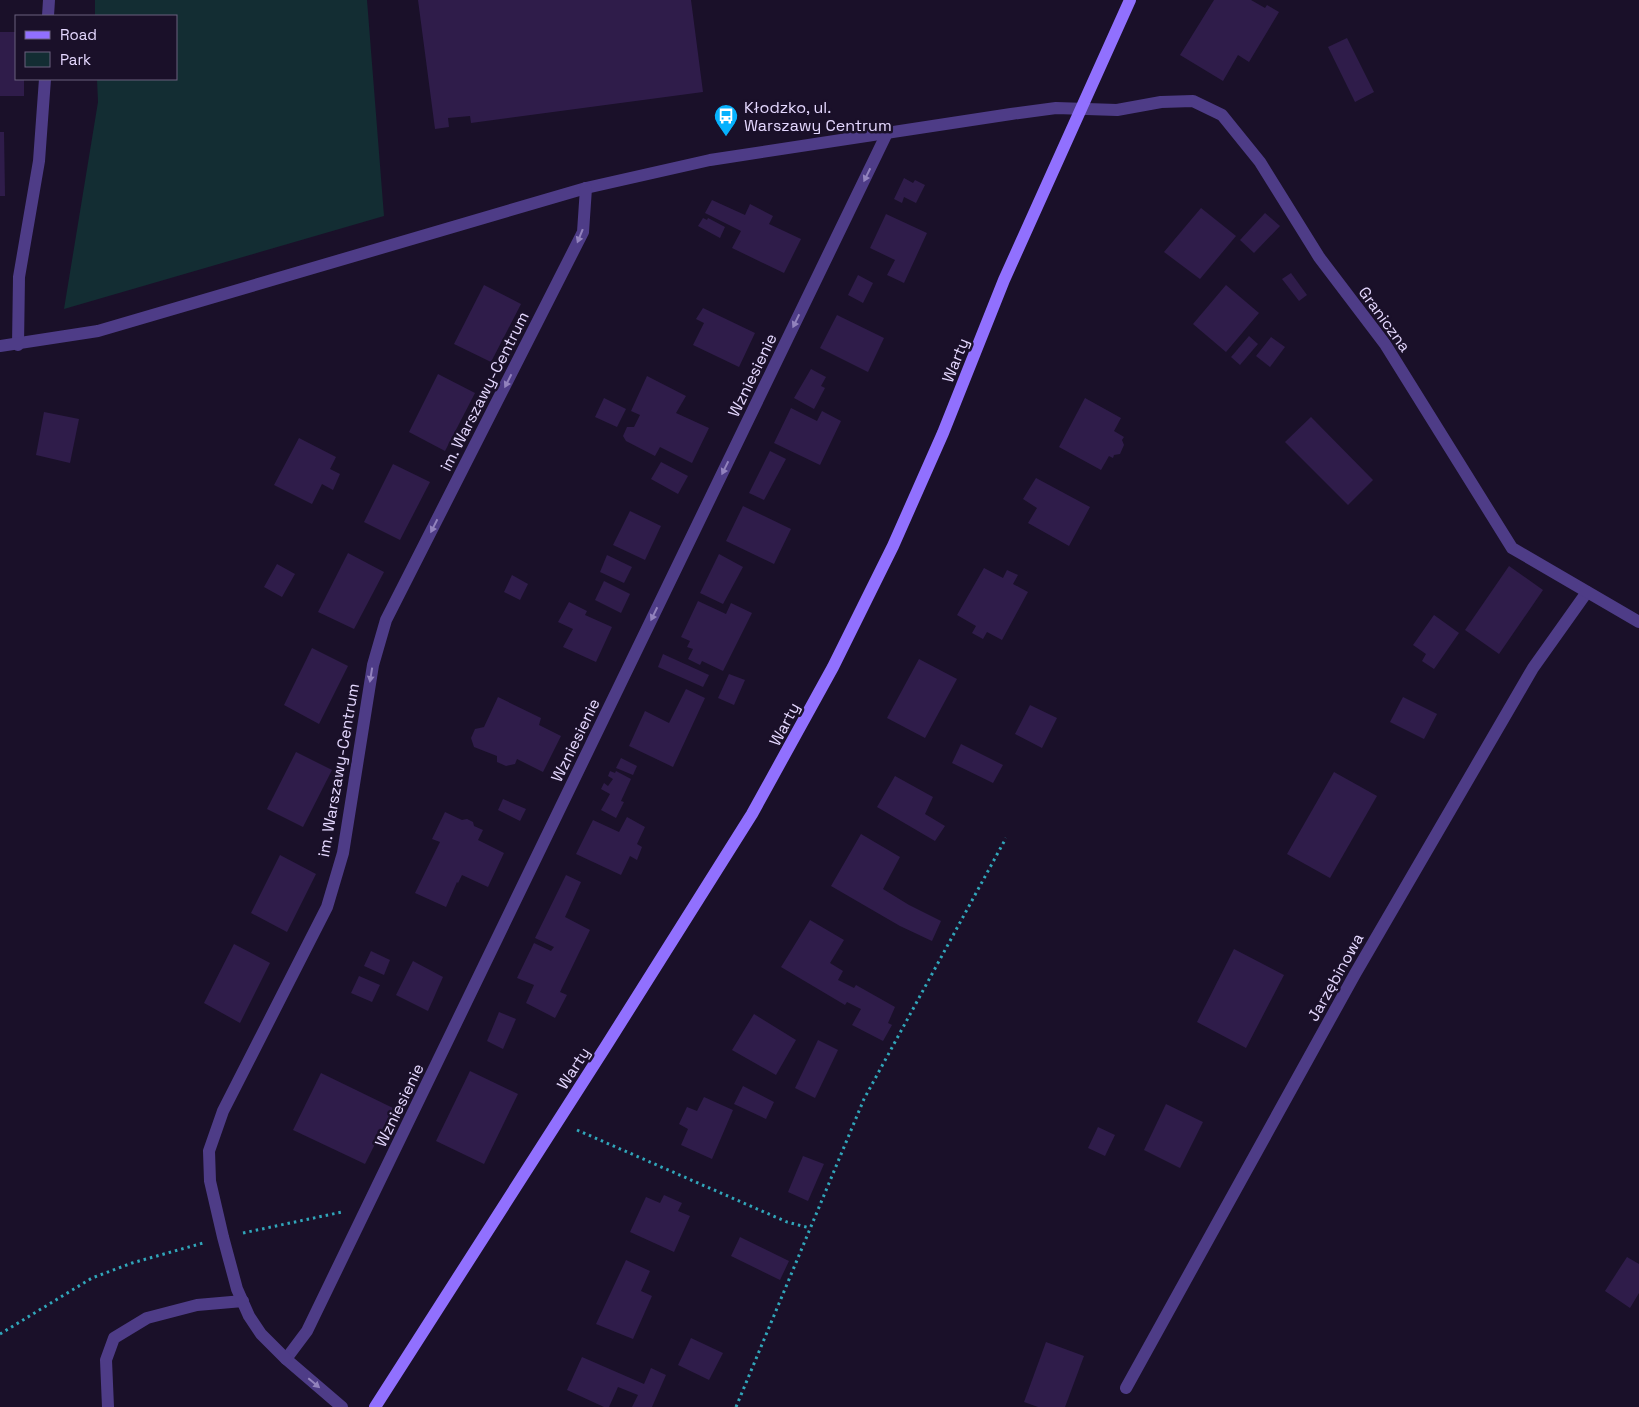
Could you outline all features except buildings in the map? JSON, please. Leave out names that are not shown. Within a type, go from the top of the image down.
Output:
[{"type":"main road","name":"Warty","points":[[375,1407],[752,814],[833,667],[893,546],[943,433],[1004,280],[1128,2]]},
{"type":"street","points":[[48,15],[49,0]]},
{"type":"street","points":[[18,344],[20,277],[39,161],[45,80]]},
{"type":"street","name":"Graniczna","points":[[1080,109],[1117,110],[1161,102],[1193,101],[1222,114],[1260,162],[1319,257],[1385,344],[1512,548],[1639,622]]},
{"type":"street","points":[[0,346],[98,331],[586,188],[710,160],[888,131],[1056,108],[1080,109]]},
{"type":"street","name":"Wzniesienie","points":[[286,1359],[308,1331],[888,131]]},
{"type":"street","name":"im. Warszawy-Centrum","points":[[342,1407],[286,1359],[261,1334],[249,1316],[237,1289],[223,1238],[210,1181],[208,1151],[223,1111],[327,907],[343,853],[373,665],[386,620],[583,232],[586,188]]},
{"type":"street","name":"Jarzębinowa","points":[[1126,1388],[1355,974],[1533,668],[1587,592]]},
{"type":"street","points":[[108,1407],[106,1360],[114,1338],[147,1318],[197,1305],[243,1301]]},
{"type":"path","points":[[736,1407],[864,1099],[1006,838]]},
{"type":"path","points":[[558,1121],[787,1222],[810,1228]]},
{"type":"path","points":[[0,1334],[92,1278],[132,1263],[223,1238],[357,1208],[365,1212]]},
{"type":"green space","points":[[95,0],[367,0],[384,216],[64,309],[98,102],[97,80],[178,80],[178,15],[95,15]]},
{"type":"place","name":"Kłodzko, ul. Warszawy Centrum","points":[[726,137]]}]
